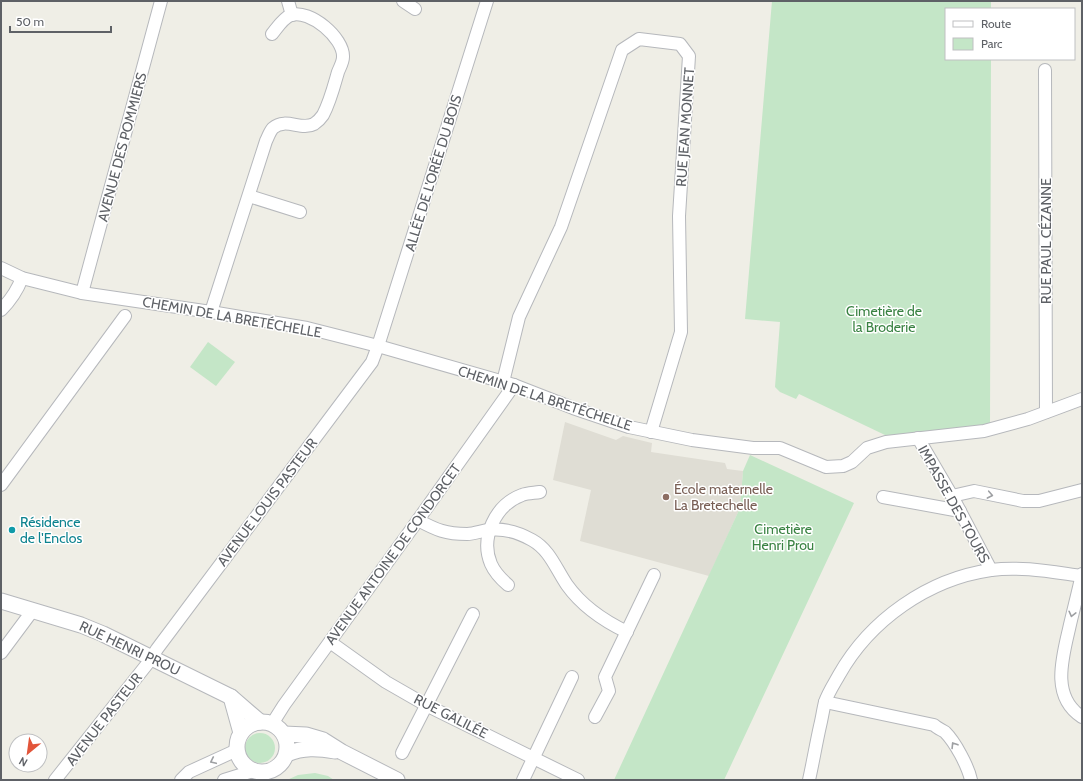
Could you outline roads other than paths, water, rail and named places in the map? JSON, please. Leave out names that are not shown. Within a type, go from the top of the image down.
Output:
[{"type":"street","name":"AVENUE DES POMMIERS","points":[[82,293],[161,1]]},
{"type":"street","points":[[288,1],[292,15]]},
{"type":"street","points":[[403,1],[415,8]]},
{"type":"street","name":"ALLÉE DE L'ORÉE DU BOIS","points":[[378,346],[487,1]]},
{"type":"street","points":[[212,312],[266,141],[272,128],[282,123],[304,126],[314,124],[322,117],[343,58],[341,46],[333,34],[321,24],[306,16],[292,15],[285,18],[272,34]]},
{"type":"street","name":"RUE JEAN MONNET","points":[[508,383],[519,317],[561,227],[622,50],[639,39],[680,44],[689,56],[679,216],[681,332],[651,432]]},
{"type":"street","name":"RUE PAUL CÉZANNE","points":[[1045,70],[1046,412]]},
{"type":"street","points":[[249,196],[300,212]]},
{"type":"street","name":"CHEMIN DE LA BRETÉCHELLE","points":[[1,268],[22,278],[82,293],[212,312],[307,328],[378,346],[508,383],[573,408],[630,427],[692,440],[753,448],[780,448],[826,467],[835,467],[852,462],[867,448],[874,445],[886,442],[984,431],[1028,419],[1082,399]]},
{"type":"street","points":[[1,310],[16,292],[22,278]]},
{"type":"street","points":[[1,485],[124,316]]},
{"type":"street","name":"AVENUE LOUIS PASTEUR","points":[[151,657],[372,362],[378,346]]},
{"type":"street","name":"AVENUE ANTOINE DE CONDORCET","points":[[266,723],[284,705],[418,520],[508,383]]},
{"type":"street","name":"IMPASSE DES TOURS","points":[[918,438],[952,496],[991,570]]},
{"type":"street","points":[[952,496],[974,491],[1023,501],[1039,502],[1082,490]]},
{"type":"street","points":[[508,585],[499,577],[491,564],[488,550],[489,530],[500,510],[510,502],[521,495],[540,492]]},
{"type":"street","points":[[883,497],[960,511]]},
{"type":"street","points":[[418,520],[434,530],[450,533],[469,534],[500,529],[515,532],[533,540],[547,551],[567,586],[580,600],[611,624],[627,632]]},
{"type":"street","points":[[809,780],[825,702],[845,664],[861,643],[893,613],[922,593],[953,579],[991,570],[1018,568],[1082,576],[1062,659],[1061,682],[1065,699],[1075,712],[1082,717]]},
{"type":"street","points":[[595,717],[609,691],[605,677],[654,575]]},
{"type":"street","name":"RUE HENRI PROU","points":[[1,601],[96,630],[231,697],[266,723]]},
{"type":"street","points":[[1,653],[33,610]]},
{"type":"street","points":[[402,753],[473,614]]},
{"type":"street","name":"RUE GALILÉE","points":[[330,642],[386,682],[426,705],[578,780]]},
{"type":"street","name":"AVENUE PASTEUR","points":[[55,780],[136,679],[151,657]]},
{"type":"street","points":[[523,780],[572,677]]},
{"type":"street","points":[[231,697],[241,733]]},
{"type":"street","points":[[825,702],[934,725],[944,732],[953,742],[970,772],[971,780]]},
{"type":"street","points":[[266,723],[279,728],[284,734],[287,740],[287,754],[284,762],[277,768],[270,772],[261,773],[247,768],[242,762],[237,750],[237,744],[241,733],[246,728],[253,724],[266,723]]},
{"type":"street","points":[[284,734],[306,735],[323,740],[342,752],[397,780]]},
{"type":"street","points":[[287,754],[307,748],[342,752]]},
{"type":"street","points":[[181,780],[189,772],[237,750]]},
{"type":"street","points":[[224,780],[253,771]]},
{"type":"place","name":"École maternelle La Bretechelle","points":[[666,497]]},
{"type":"place","name":"Résidence de l'Enclos","points":[[12,530]]},
{"type":"park label","name":"Cimetière de la Broderie","points":[[884,320]]},
{"type":"park label","name":"Cimetière Henri Prou","points":[[783,538]]}]
